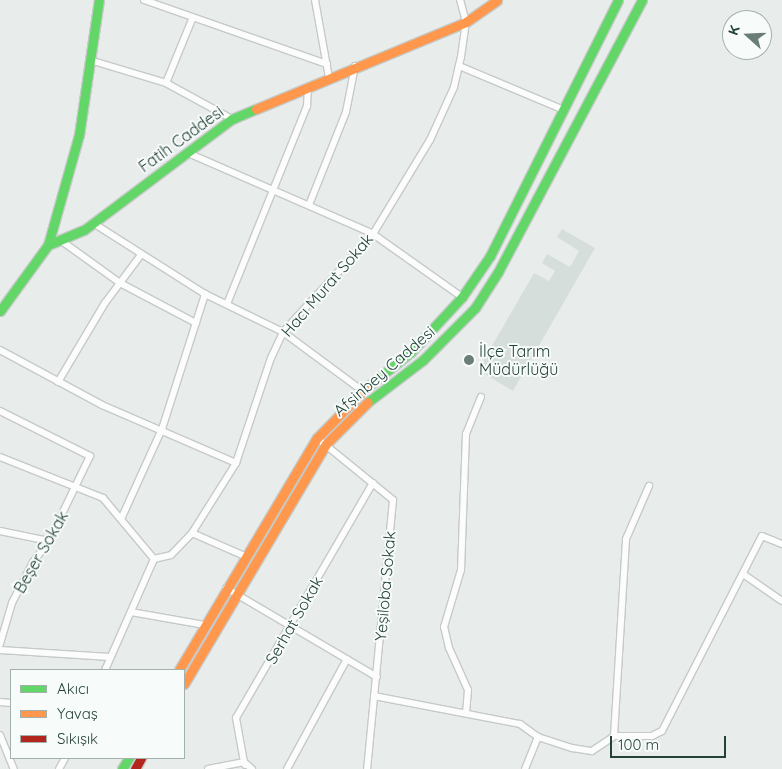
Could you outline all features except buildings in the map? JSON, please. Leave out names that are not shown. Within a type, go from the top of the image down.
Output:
[{"type":"main road","points":[[0,311],[27,271],[48,245],[72,168],[93,61],[99,0]]},
{"type":"main road","name":"Fatih Caddesi","points":[[48,245],[63,242],[93,223],[232,119],[355,66],[466,22],[497,0]]},
{"type":"main road","name":"Afşinbey Caddesi","points":[[180,669],[245,556],[317,438],[368,386],[411,352],[462,297],[490,256],[618,0]]},
{"type":"main road","name":"Afşinbey Caddesi","points":[[185,682],[235,594],[326,444],[356,411],[423,360],[475,308],[498,272],[642,0]]},
{"type":"street","points":[[144,0],[327,64]]},
{"type":"street","points":[[316,0],[329,78]]},
{"type":"street","points":[[460,0],[466,22]]},
{"type":"street","points":[[166,83],[193,17]]},
{"type":"street","name":"Hacı Murat Sokak","points":[[154,559],[171,555],[192,533],[236,463],[271,358],[283,332],[373,234],[430,140],[459,66],[466,22]]},
{"type":"street","points":[[93,61],[166,83],[232,119]]},
{"type":"street","points":[[309,206],[346,112],[355,66]]},
{"type":"street","points":[[459,66],[564,110]]},
{"type":"street","points":[[226,304],[274,192],[307,106],[308,87]]},
{"type":"street","points":[[188,153],[373,234],[462,297]]},
{"type":"street","points":[[93,223],[140,256],[205,294],[283,332],[360,389],[368,386]]},
{"type":"street","points":[[63,242],[120,282],[196,323]]},
{"type":"street","points":[[58,382],[120,282],[140,256]]},
{"type":"street","points":[[122,517],[162,429],[205,294]]},
{"type":"street","points":[[0,350],[102,405],[162,429],[236,463]]},
{"type":"street","points":[[466,712],[468,690],[449,648],[444,627],[461,570],[466,434],[481,397]]},
{"type":"street","name":"Beşer Sokak","points":[[0,411],[90,456],[76,489],[49,541],[33,562],[12,603],[0,644]]},
{"type":"street","name":"Yeşiloba Sokak","points":[[317,438],[393,500],[367,769]]},
{"type":"street","points":[[0,457],[76,489],[103,498],[122,517],[154,559],[105,669]]},
{"type":"street","name":"Serhat Sokak","points":[[246,769],[236,718],[372,483]]},
{"type":"street","points":[[614,736],[626,539],[649,486]]},
{"type":"street","points":[[0,531],[49,541]]},
{"type":"street","points":[[192,533],[245,556]]},
{"type":"street","points":[[374,696],[466,712],[520,724],[538,737],[592,751],[614,736],[652,736],[662,731],[762,536],[782,544]]},
{"type":"street","points":[[743,574],[782,600]]},
{"type":"street","points":[[226,588],[377,676]]},
{"type":"street","points":[[131,612],[205,625]]},
{"type":"street","points":[[0,650],[110,657]]},
{"type":"street","points":[[286,769],[347,660]]},
{"type":"street","points":[[0,734],[14,769]]},
{"type":"street","points":[[525,769],[538,737]]},
{"type":"street","points":[[208,769],[244,762],[252,769]]},
{"type":"shaded area","points":[[562,229],[595,248],[513,391],[478,370],[534,273],[549,281],[555,271],[542,263],[547,254],[570,267],[579,251],[557,237]]},
{"type":"traffic: fast","points":[[48,245],[79,135],[99,0]]},
{"type":"traffic: fast","points":[[366,388],[411,352],[462,297],[490,256],[618,0]]},
{"type":"traffic: fast","points":[[368,402],[423,360],[475,308],[498,272],[642,0]]},
{"type":"traffic: fast","points":[[0,311],[48,245],[84,230],[232,119],[256,109]]},
{"type":"traffic: fast","points":[[122,769],[128,759]]},
{"type":"traffic: slow","points":[[256,109],[466,22],[497,0]]},
{"type":"traffic: slow","points":[[180,669],[317,438],[366,388]]},
{"type":"traffic: slow","points":[[185,682],[326,444],[368,402]]},
{"type":"traffic: jam","points":[[135,769],[140,759]]},
{"type":"place","name":"İlçe Tarım Müdürlüğü","points":[[469,360]]}]
